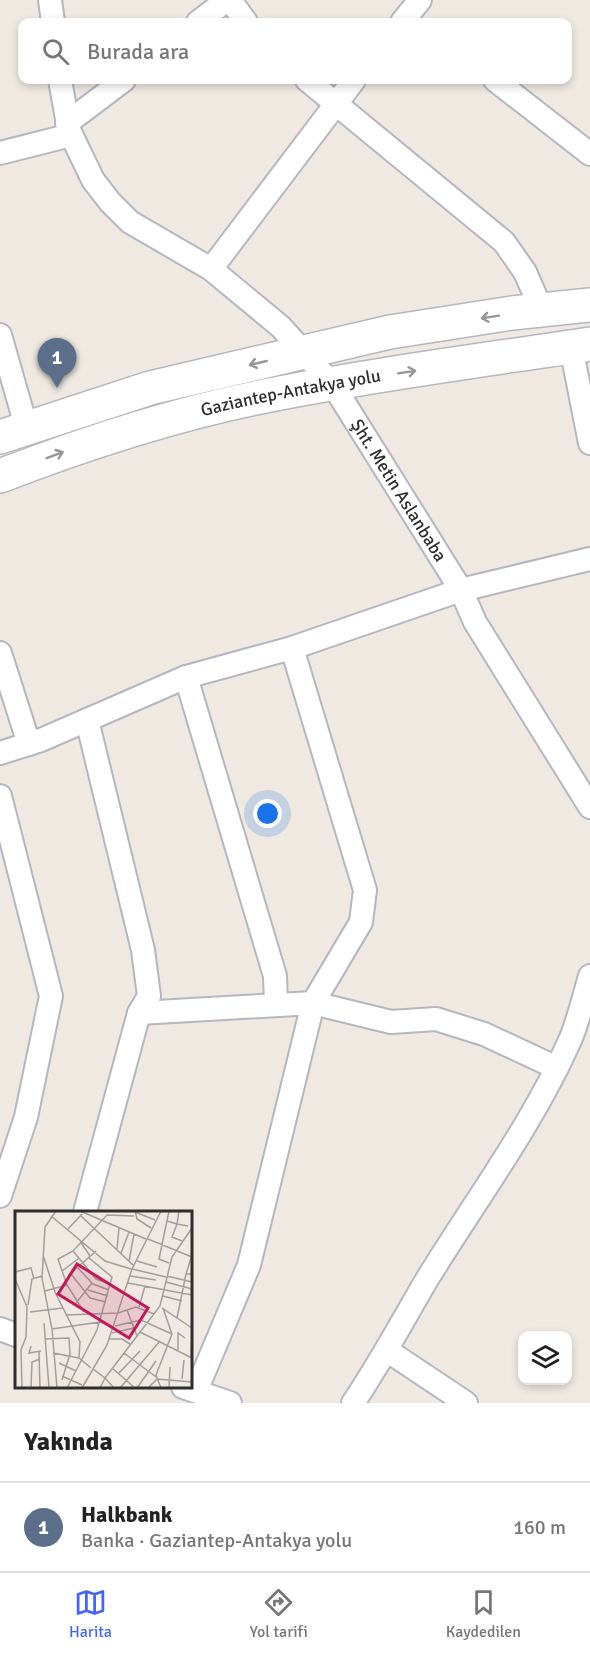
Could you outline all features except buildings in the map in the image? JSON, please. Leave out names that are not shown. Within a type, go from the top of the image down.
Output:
[{"type":"main road","name":"Gaziantep-Antakya yolu","points":[[13,431],[150,388],[390,332],[590,305]]},
{"type":"main road","name":"Gaziantep-Antakya yolu","points":[[0,476],[83,444],[168,419],[270,395],[580,346]]},
{"type":"street","points":[[50,0],[52,18]]},
{"type":"street","points":[[204,18],[229,0],[243,18]]},
{"type":"street","name":"Şht. Metin Aslanbaba","points":[[61,84],[69,129],[93,180],[124,215],[211,269],[281,327],[333,385],[461,590],[474,622],[590,807]]},
{"type":"street","points":[[0,153],[69,129],[120,84]]},
{"type":"street","points":[[312,84],[504,242],[525,272],[542,311]]},
{"type":"street","points":[[211,269],[351,84]]},
{"type":"street","points":[[500,84],[588,149]]},
{"type":"street","points":[[0,335],[13,431]]},
{"type":"street","points":[[580,346],[590,443]]},
{"type":"street","points":[[0,753],[29,744],[186,677],[292,648],[461,590],[590,559]]},
{"type":"street","points":[[192,1383],[249,1265],[313,1003],[361,922],[365,890],[292,648]]},
{"type":"street","points":[[0,653],[29,744]]},
{"type":"street","points":[[186,677],[275,976],[276,1004]]},
{"type":"street","points":[[85,1211],[139,1013],[148,996],[143,950],[87,720]]},
{"type":"street","points":[[0,796],[51,996],[26,1117],[0,1196]]},
{"type":"street","points":[[354,1403],[388,1351],[426,1282],[496,1173],[557,1068],[572,1035],[590,976]]},
{"type":"street","points":[[139,1013],[313,1003],[391,1022],[436,1019],[484,1034],[557,1068]]},
{"type":"street","points":[[0,1329],[15,1335]]},
{"type":"street","points":[[388,1351],[466,1403]]},
{"type":"street","points":[[189,1389],[230,1403]]},
{"type":"place","name":"Halkbank","points":[[57,388]]}]
